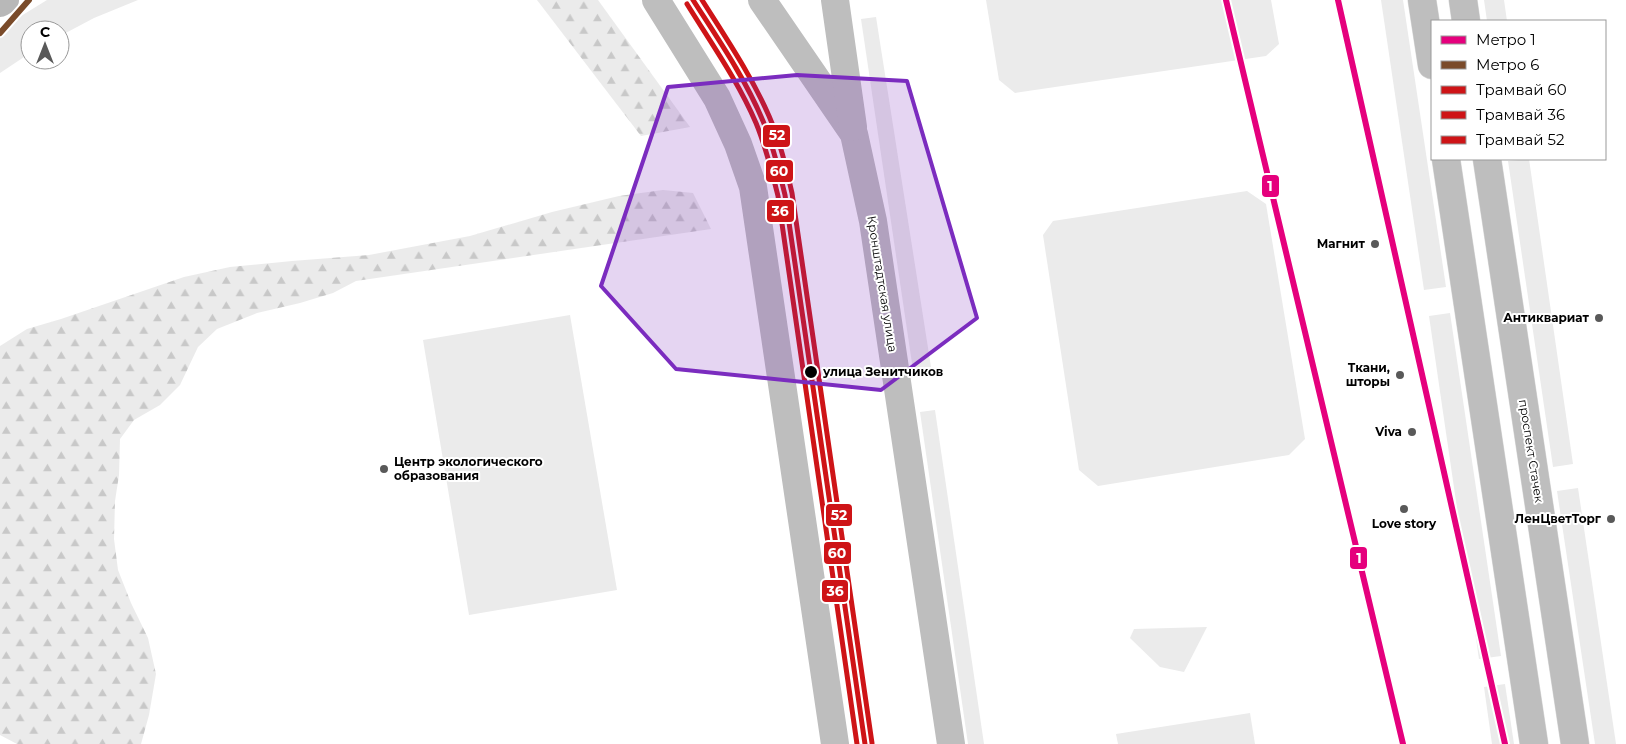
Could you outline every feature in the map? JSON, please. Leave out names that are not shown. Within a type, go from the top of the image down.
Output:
[{"type":"main road","points":[[0,2],[4,0]]},
{"type":"street","points":[[656,0],[716,98],[738,144],[753,187],[834,744]]},
{"type":"street","name":"Кронштадтская улица","points":[[762,0],[854,134],[873,221],[951,744]]},
{"type":"street","points":[[835,0],[854,134]]},
{"type":"street","points":[[1422,0],[1431,58]]},
{"type":"street","points":[[1463,0],[1466,20]]},
{"type":"street","points":[[1446,160],[1534,744]]},
{"type":"street","name":"проспект Стачек","points":[[1487,160],[1576,744]]},
{"type":"highlighted area","points":[[797,75],[907,81],[977,318],[881,390],[676,369],[601,286],[668,87]]},
{"type":"green space","points":[[47,0],[138,0],[94,18],[70,31],[70,20],[20,20],[20,60],[0,73],[0,29]]},
{"type":"green space","points":[[537,0],[598,0],[690,127],[641,136]]},
{"type":"green space","points":[[986,0],[1271,0],[1279,44],[1266,56],[1015,93],[999,80]]},
{"type":"green space","points":[[1381,0],[1403,0],[1446,287],[1424,290]]},
{"type":"green space","points":[[1484,0],[1504,0],[1507,20],[1487,20]]},
{"type":"green space","points":[[876,17],[931,367],[913,370],[861,19]]},
{"type":"green space","points":[[1529,160],[1573,464],[1553,467],[1508,161]]},
{"type":"green space","points":[[663,190],[693,193],[711,229],[356,281],[333,293],[257,313],[217,329],[198,347],[180,385],[160,405],[134,420],[120,439],[114,539],[118,570],[148,638],[156,674],[149,715],[141,744],[17,744],[0,735],[0,346],[27,329],[184,277],[230,267],[369,255],[470,236],[552,212],[619,196]]},
{"type":"green space","points":[[1247,191],[1266,204],[1305,439],[1289,455],[1098,486],[1079,470],[1043,235],[1053,221]]},
{"type":"green space","points":[[1450,313],[1501,656],[1479,659],[1429,316]]},
{"type":"green space","points":[[570,315],[617,590],[469,615],[423,340]]},
{"type":"green space","points":[[935,410],[984,744],[968,744],[920,412]]},
{"type":"green space","points":[[1578,488],[1616,744],[1595,744],[1557,491]]},
{"type":"green space","points":[[1207,627],[1184,672],[1160,667],[1130,638],[1134,629]]},
{"type":"green space","points":[[1505,684],[1514,744],[1492,744],[1484,687]]},
{"type":"green space","points":[[1250,713],[1255,744],[1118,744],[1116,734]]},
{"type":"metro line","name":"6","points":[[0,33],[29,0]]},
{"type":"metro line","name":"1","points":[[1226,0],[1403,744]]},
{"type":"metro line","name":"1","points":[[1338,0],[1505,744]]},
{"type":"tram line","name":"60","points":[[693,0],[731,59],[756,105],[770,139],[785,195],[865,744]]},
{"type":"tram line","name":"52","points":[[702,0],[738,57],[762,101],[780,144],[792,193],[872,743]]},
{"type":"tram line","name":"36","points":[[687,4],[724,62],[749,107],[763,141],[778,196],[857,744]]},
{"type":"place","name":"Магнит","points":[[1375,244]]},
{"type":"place","name":"Антиквариат","points":[[1599,318]]},
{"type":"place","name":"улица Зенитчиков","points":[[811,372]]},
{"type":"place","name":"Ткани, шторы","points":[[1400,375]]},
{"type":"place","name":"Viva","points":[[1412,432]]},
{"type":"place","name":"Центр экологического образования","points":[[384,469]]},
{"type":"place","name":"Love story","points":[[1404,509]]},
{"type":"place","name":"ЛенЦветТорг","points":[[1611,519]]}]
